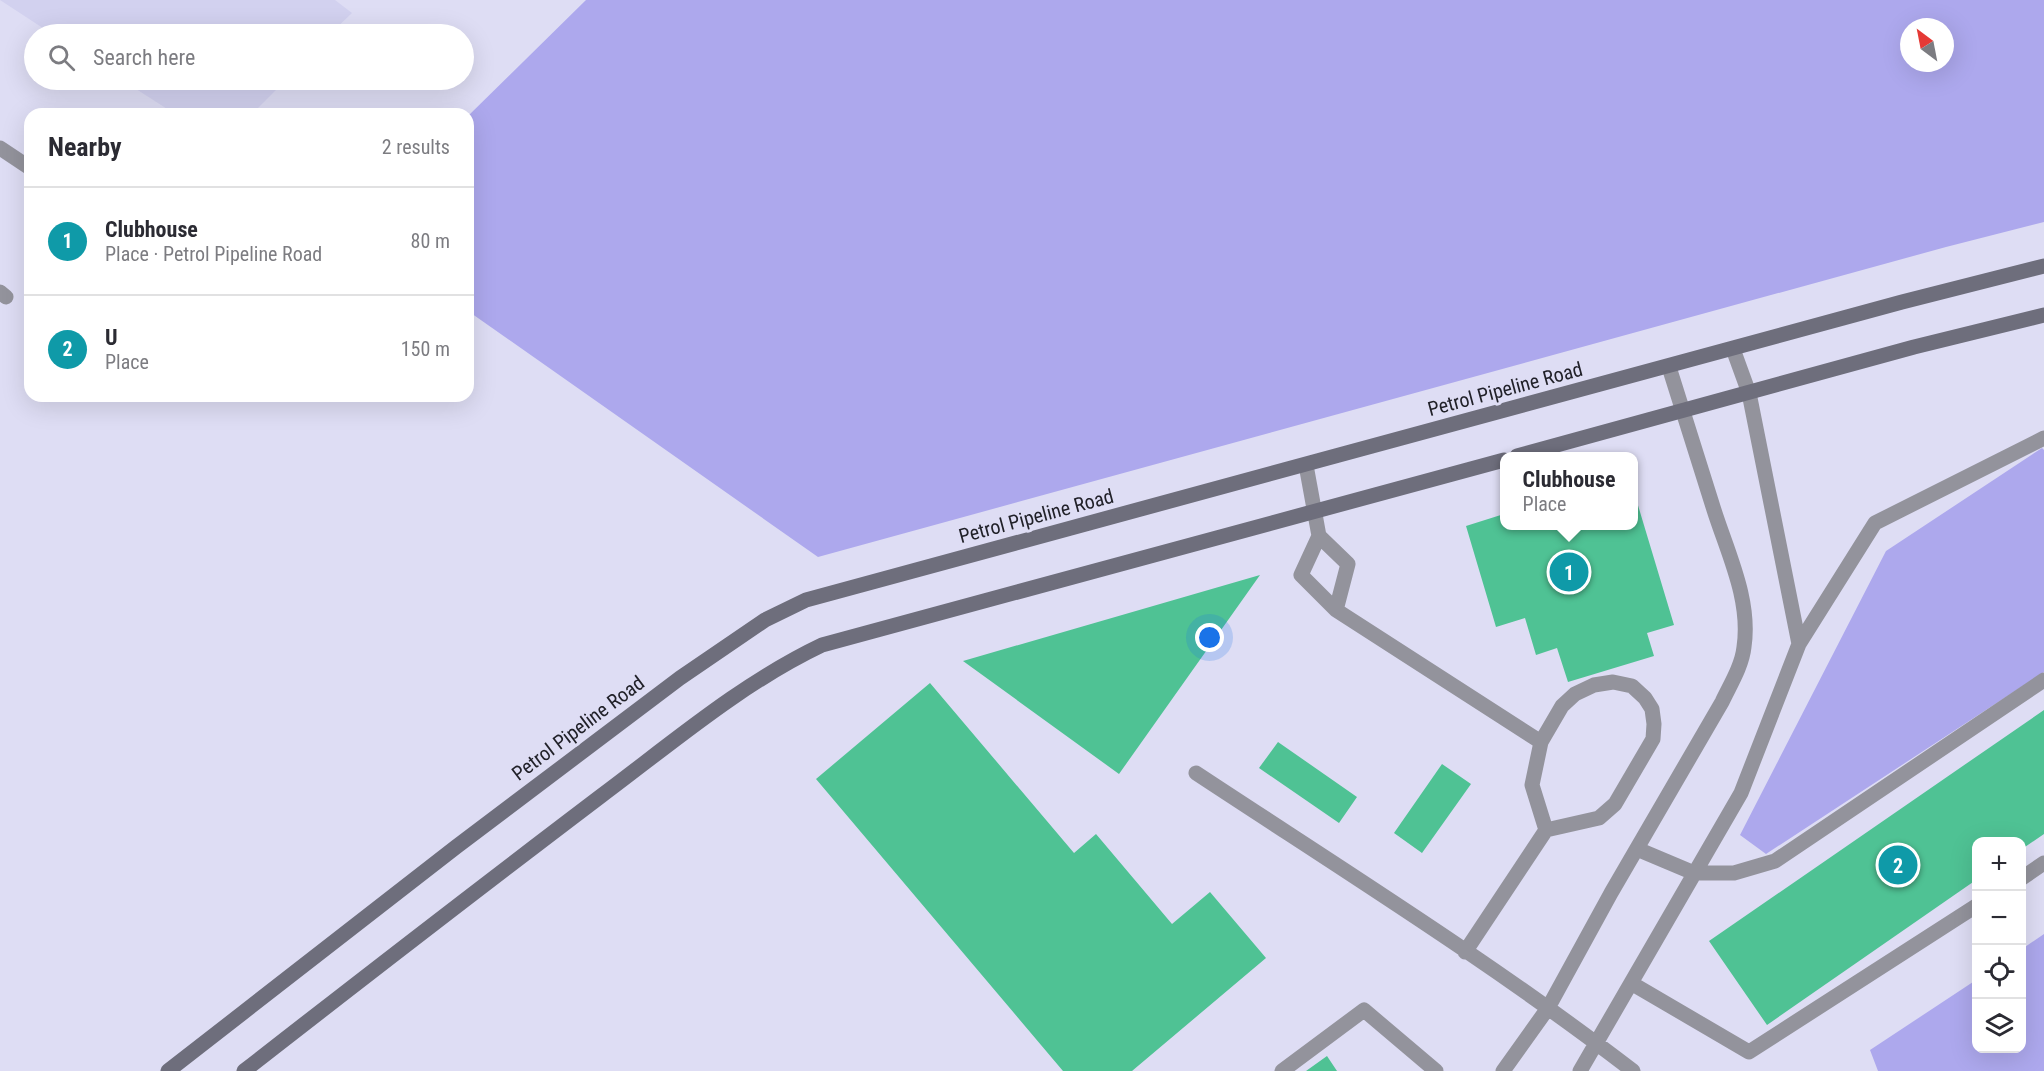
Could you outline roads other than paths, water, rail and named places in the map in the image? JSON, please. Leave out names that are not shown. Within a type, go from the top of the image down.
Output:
[{"type":"main road","name":"Petrol Pipeline Road","points":[[168,1071],[456,847],[680,678],[765,620],[806,600],[1902,302],[2044,266]]},
{"type":"main road","points":[[1532,452],[1914,347],[2044,315]]},
{"type":"main road","points":[[244,1071],[485,884],[698,723],[789,660],[822,645],[1500,461]]},
{"type":"street","points":[[0,148],[24,164]]},
{"type":"street","points":[[1733,349],[1749,393],[1799,644]]},
{"type":"street","points":[[1503,1071],[1548,1008],[1722,702],[1744,649],[1746,626],[1737,574],[1715,514],[1669,367]]},
{"type":"street","points":[[1580,1071],[1741,793],[1799,644],[1875,523],[2044,438]]},
{"type":"street","points":[[1306,465],[1319,536],[1348,564],[1336,610]]},
{"type":"street","points":[[1319,536],[1301,575],[1336,610],[1541,742]]},
{"type":"street","points":[[1637,849],[1694,873],[1734,873],[1775,861],[2044,680]]},
{"type":"street","points":[[1465,952],[1546,830],[1599,818],[1615,804],[1653,739],[1652,709],[1645,698],[1632,686],[1613,682],[1594,685],[1575,694],[1562,706],[1541,742],[1532,785],[1546,830]]},
{"type":"street","points":[[1196,773],[1548,1008],[1633,1071]]},
{"type":"street","points":[[2026,875],[2044,863]]},
{"type":"street","points":[[1631,983],[1749,1052],[1972,909]]},
{"type":"street","points":[[1282,1071],[1364,1010],[1436,1071]]},
{"type":"place","name":"Clubhouse","points":[[1569,572]]},
{"type":"place","name":"U","points":[[1898,865]]}]
